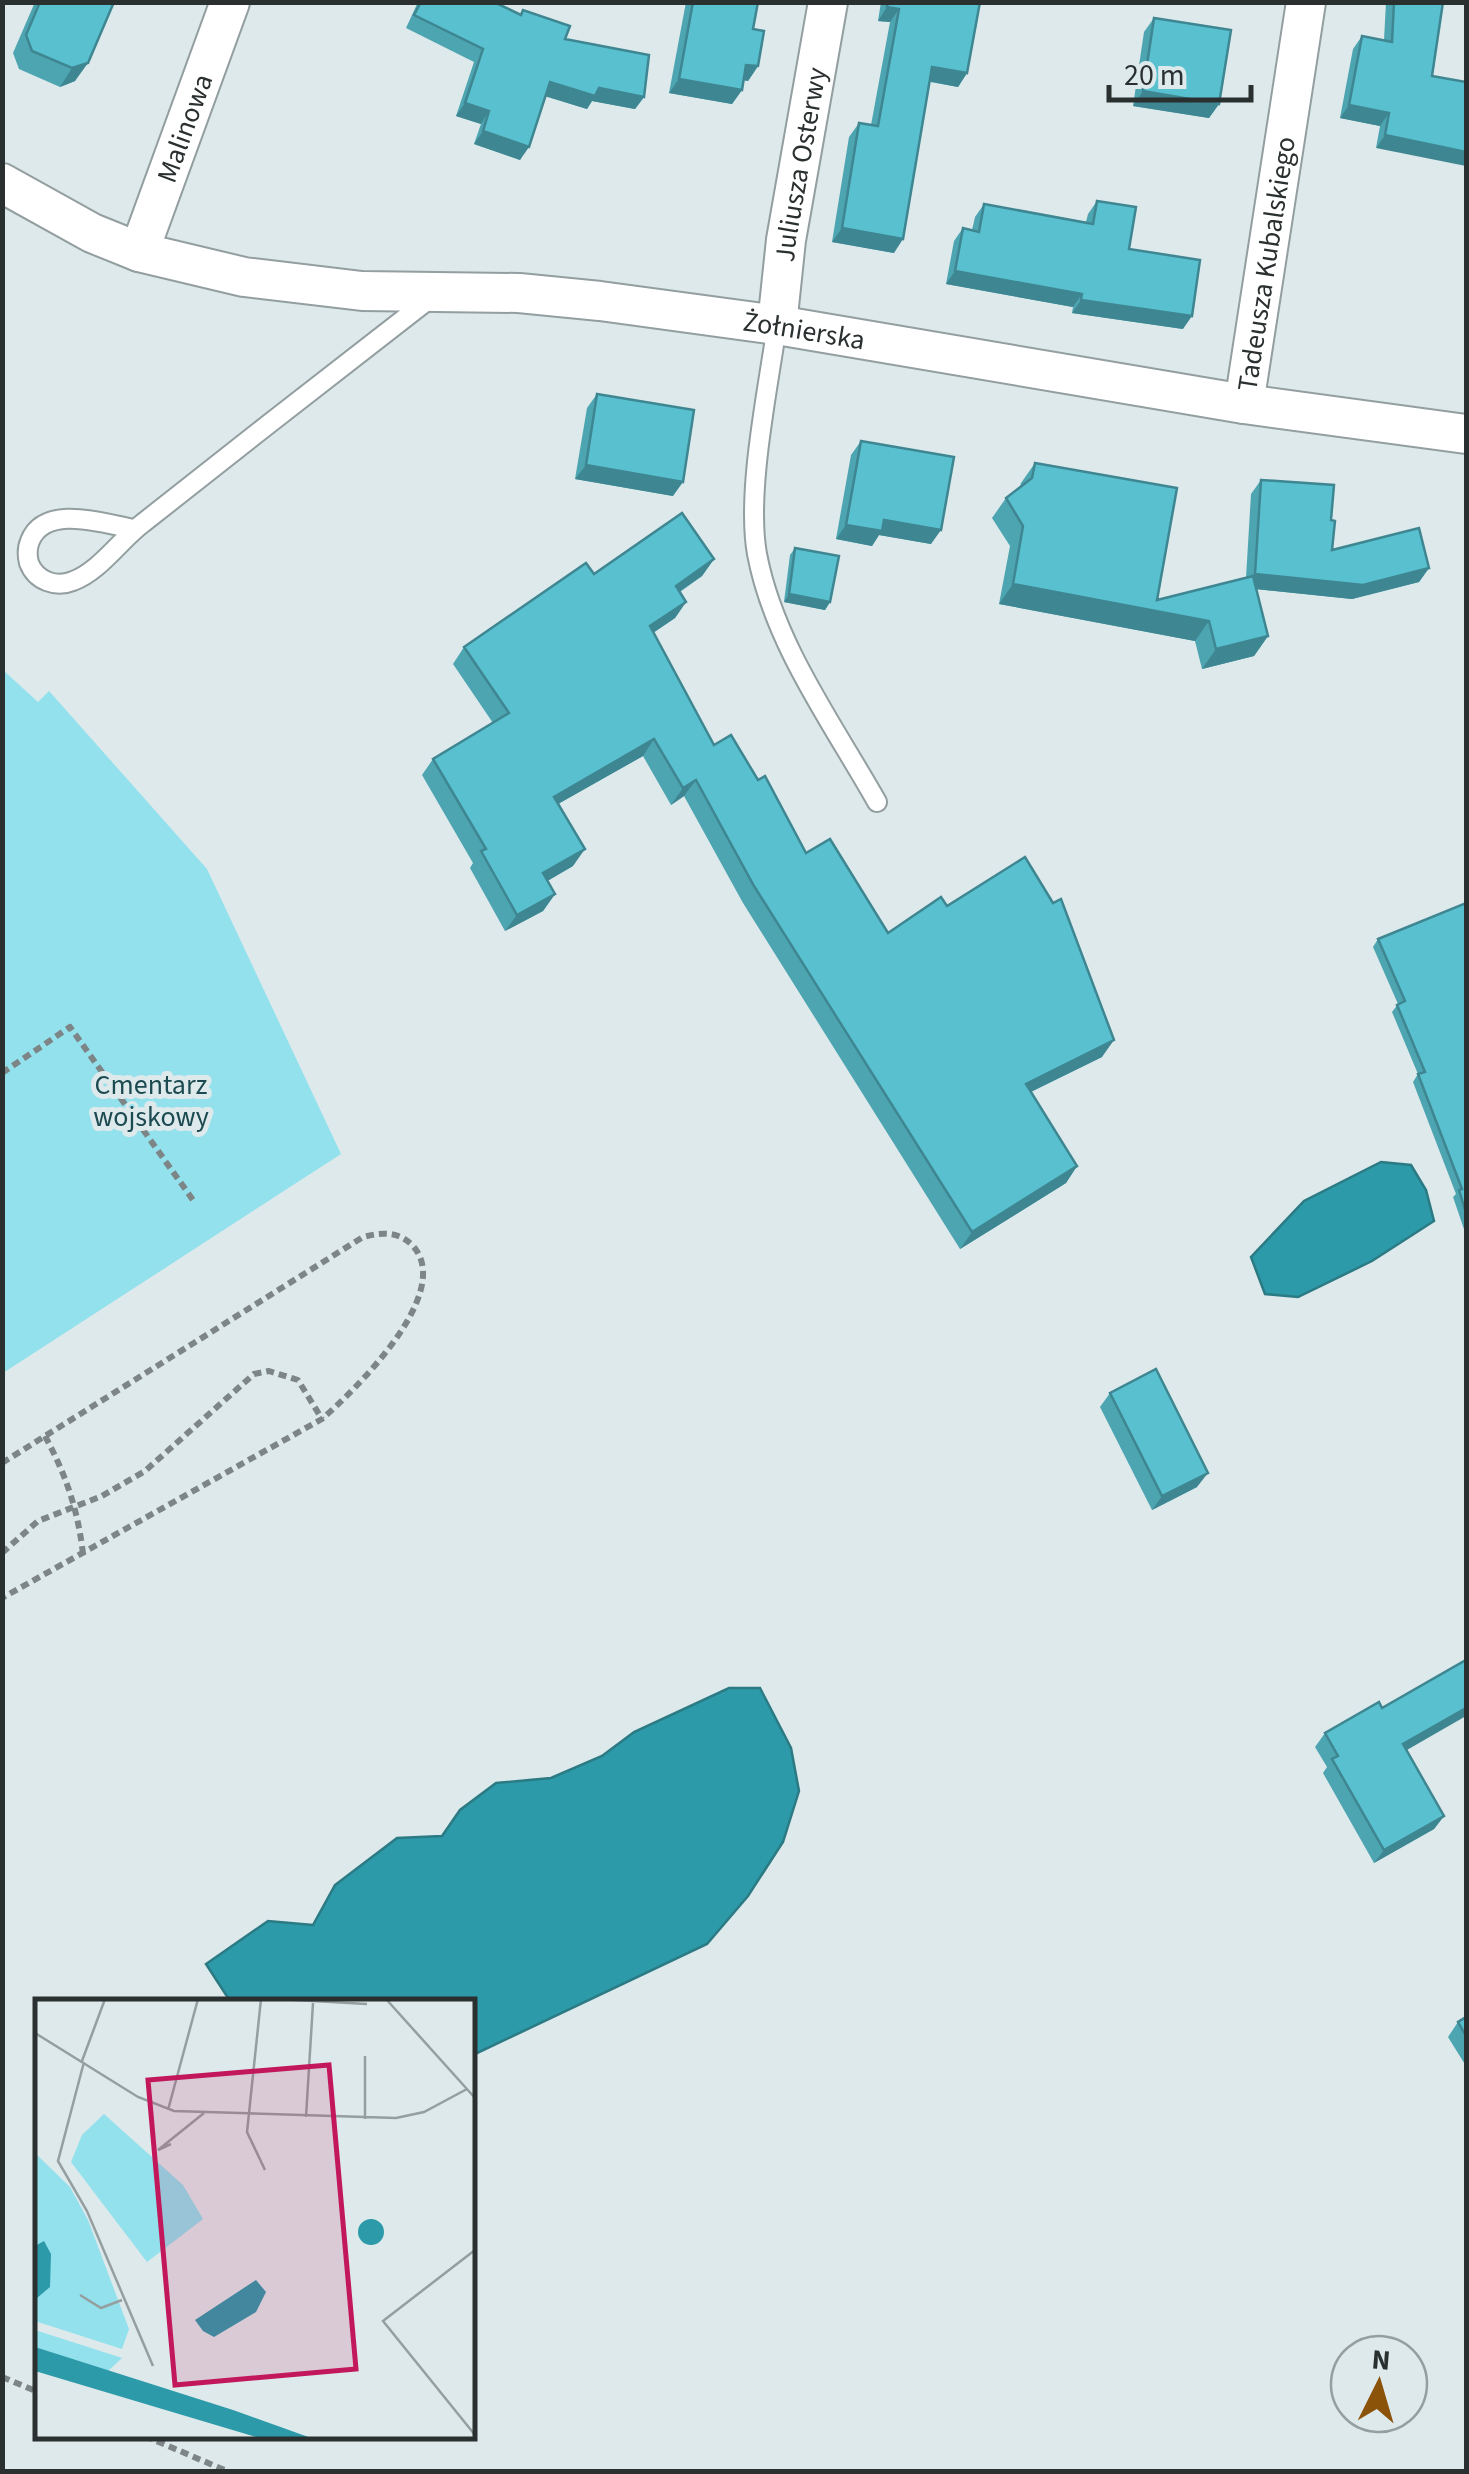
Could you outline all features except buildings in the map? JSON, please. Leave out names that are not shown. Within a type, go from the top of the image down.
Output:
[{"type":"street","name":"Malinowa","points":[[139,252],[230,2]]},
{"type":"street","name":"Juliusza Osterwy","points":[[777,325],[786,240],[828,2]]},
{"type":"street","name":"Tadeusza Kubalskiego","points":[[1244,404],[1306,2]]},
{"type":"street","name":"Żołnierska","points":[[2,184],[92,233],[139,252],[244,277],[362,291],[552,296],[777,325],[1244,404],[1466,434]]},
{"type":"lane","points":[[134,529],[76,520],[44,523],[32,535],[27,549],[30,566],[42,580],[58,585],[75,581],[134,529],[436,293]]},
{"type":"lane","points":[[777,325],[756,487],[757,552],[776,622],[876,802]]},
{"type":"path","points":[[2,1073],[70,1027],[193,1200]]},
{"type":"path","points":[[2,1463],[352,1244],[380,1232],[394,1234],[418,1252],[422,1282],[395,1342],[375,1368],[322,1419],[2,1598]]},
{"type":"path","points":[[2,1553],[38,1521],[113,1490],[146,1471],[254,1374],[269,1371],[298,1380],[322,1419]]},
{"type":"path","points":[[45,1436],[76,1505],[83,1554]]},
{"type":"path","points":[[2,2377],[35,2391]]},
{"type":"path","points":[[152,2439],[230,2472]]},
{"type":"green space","name":"Cmentarz wojskowy","points":[[3,670],[38,702],[49,691],[207,869],[341,1154],[3,1373]]},
{"type":"shaded area","points":[[1381,1162],[1411,1165],[1426,1190],[1434,1221],[1372,1261],[1298,1297],[1265,1294],[1251,1257],[1304,1201]]},
{"type":"shaded area","points":[[729,1688],[760,1688],[791,1748],[799,1791],[783,1842],[748,1896],[707,1944],[475,2054],[475,1999],[229,1999],[206,1964],[268,1921],[313,1925],[335,1885],[397,1838],[442,1836],[460,1810],[496,1783],[551,1778],[602,1756],[634,1732]]}]
